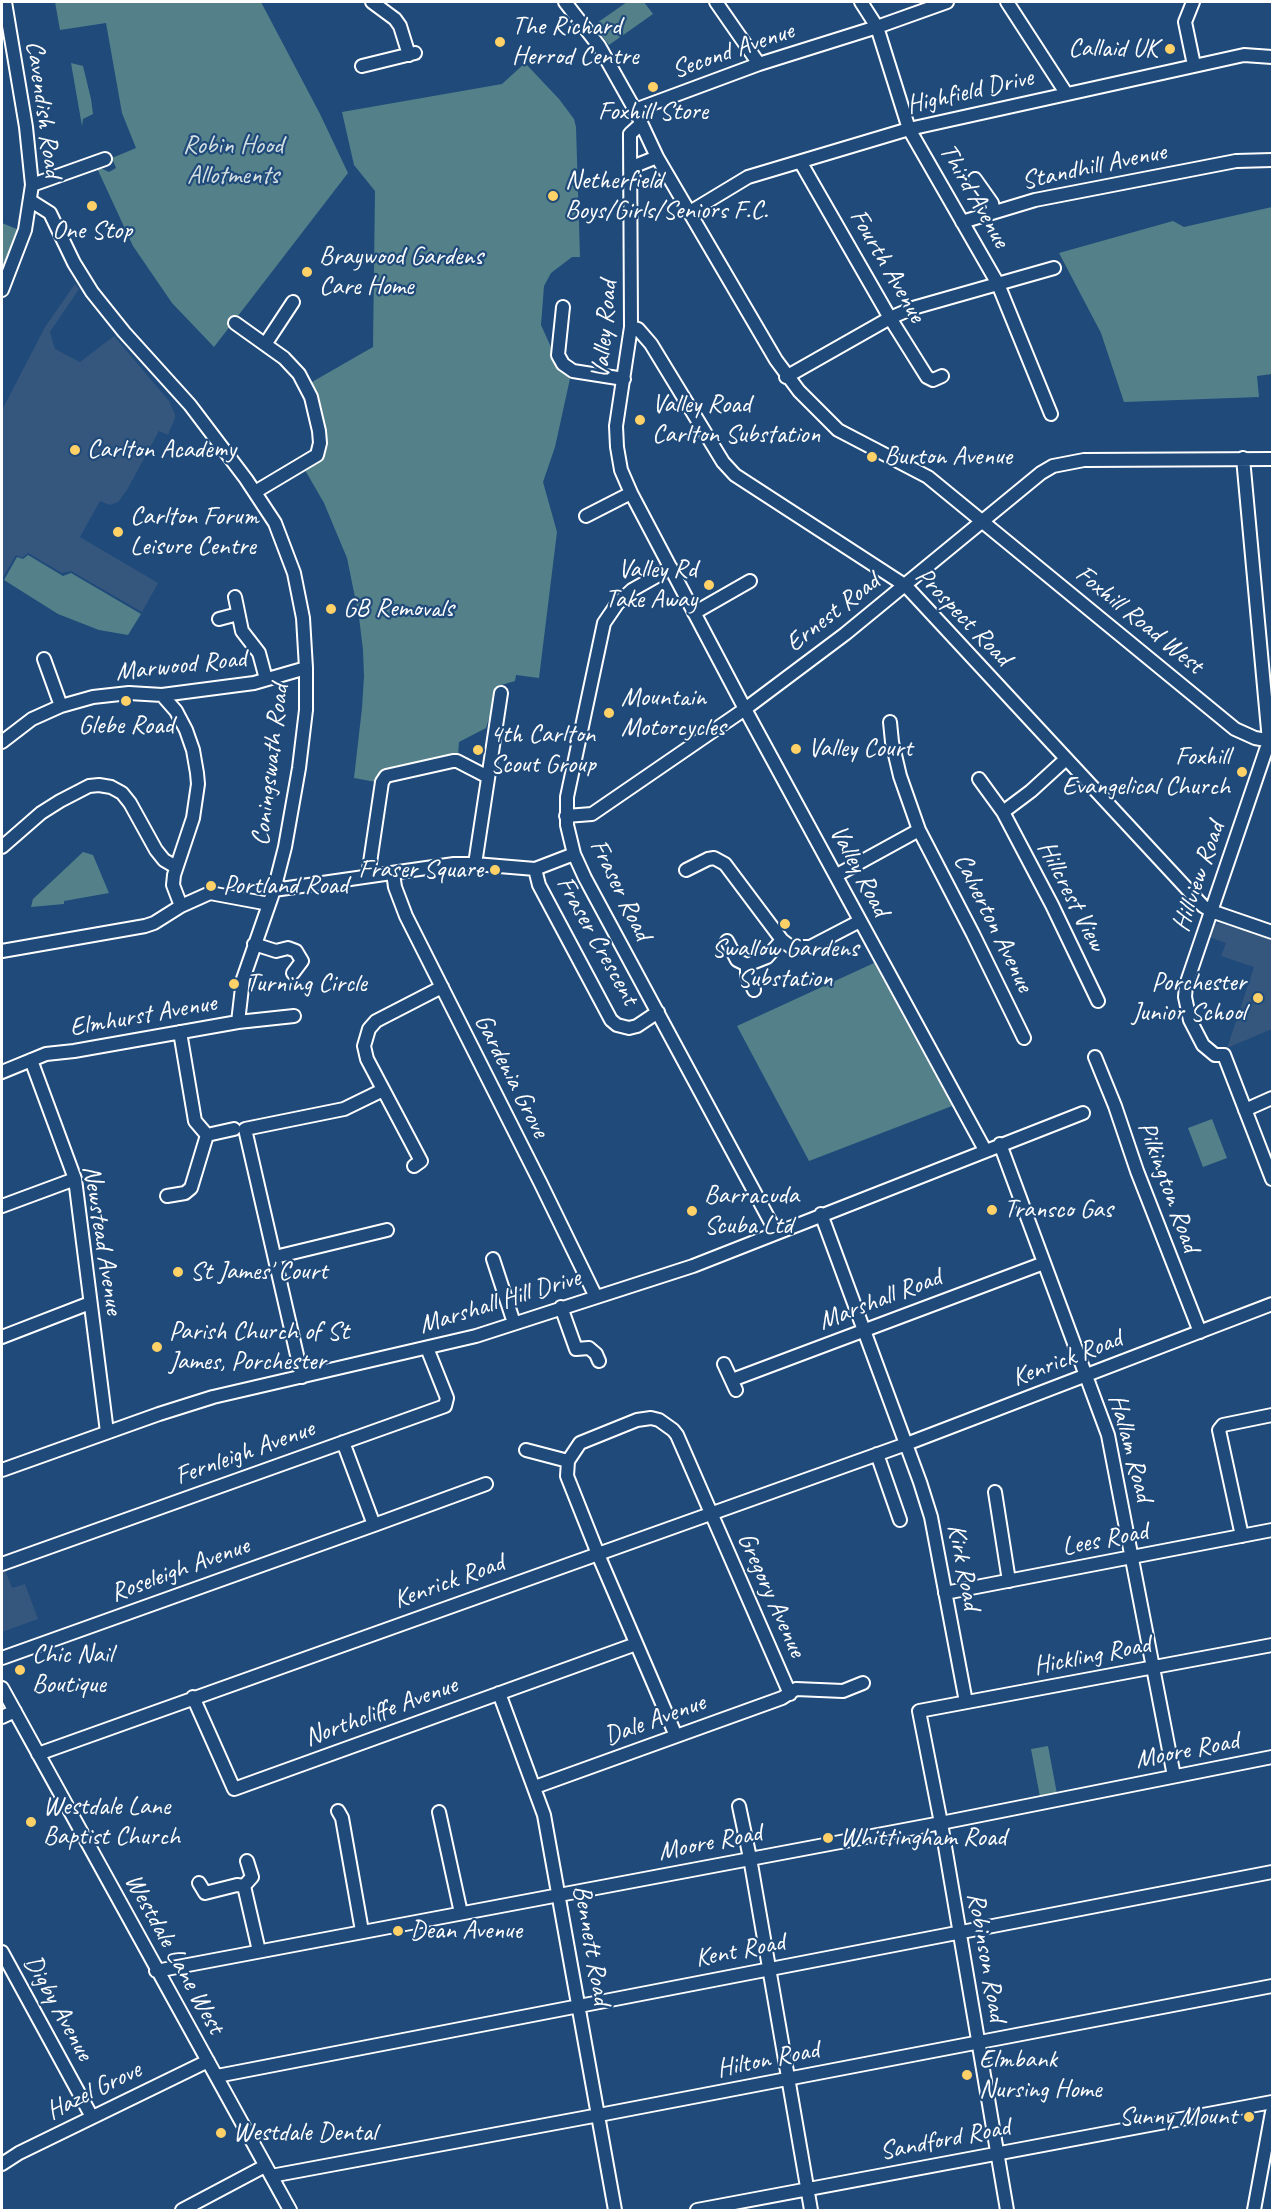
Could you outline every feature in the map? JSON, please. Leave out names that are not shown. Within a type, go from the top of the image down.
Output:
[{"type":"street","name":"Cavendish Road","points":[[2,290],[25,231],[32,185],[26,127],[5,2]]},
{"type":"street","points":[[362,66],[412,54],[388,6],[372,2]]},
{"type":"street","name":"Foxhill Road West","points":[[565,2],[599,46],[635,110],[657,158],[786,377],[838,430],[928,477],[1235,729],[1255,738],[1271,741]]},
{"type":"street","points":[[716,2],[759,64]]},
{"type":"street","name":"Third Avenue","points":[[861,2],[877,27],[909,129],[999,285],[1051,414]]},
{"type":"street","name":"Second Avenue","points":[[635,110],[759,64],[877,27],[947,2]]},
{"type":"street","points":[[1007,2],[1066,93]]},
{"type":"street","points":[[1193,2],[1185,22],[1194,65]]},
{"type":"street","name":"Highfield Drive","points":[[690,212],[748,177],[909,129],[1244,55],[1272,57]]},
{"type":"street","name":"Valley Road","points":[[641,124],[630,134],[632,168],[631,327],[616,426],[621,470],[694,613],[985,1150]]},
{"type":"street","points":[[632,168],[657,158]]},
{"type":"street","points":[[32,185],[105,159]]},
{"type":"street","name":"Standhill Avenue","points":[[963,222],[1035,200],[1236,161],[1272,160]]},
{"type":"street","name":"Fourth Avenue","points":[[801,163],[890,318],[927,377],[933,380],[942,376]]},
{"type":"street","points":[[975,179],[992,203],[994,212]]},
{"type":"street","name":"Coningswath Road","points":[[31,201],[50,213],[74,263],[92,292],[124,332],[190,405],[255,492],[275,523],[294,573],[303,618],[306,668],[306,710],[299,768],[285,847],[274,890],[243,979],[237,1022]]},
{"type":"street","points":[[786,377],[890,318],[913,308],[1054,268]]},
{"type":"street","points":[[266,343],[293,302]]},
{"type":"street","points":[[563,307],[558,355],[563,364],[573,371],[624,380]]},
{"type":"street","points":[[235,323],[266,343],[299,374],[313,404],[320,443],[317,455],[255,492]]},
{"type":"street","name":"Prospect Road","points":[[631,327],[638,329],[651,344],[723,462],[735,476],[906,586],[1192,895],[1211,912],[1272,932]]},
{"type":"street","name":"Hillview Road","points":[[1244,458],[1271,741],[1186,985],[1186,1009],[1203,1045],[1215,1055],[1224,1055],[1272,1179]]},
{"type":"street","name":"Ernest Road","points":[[566,816],[592,814],[746,709],[906,586],[1041,473],[1053,466],[1069,461],[1272,459]]},
{"type":"street","points":[[586,516],[631,492]]},
{"type":"street","name":"Fraser Road","points":[[670,568],[632,590],[617,604],[604,623],[567,797],[566,816],[573,854],[776,1233]]},
{"type":"street","points":[[694,613],[750,581]]},
{"type":"street","points":[[235,597],[242,631],[259,653],[266,679]]},
{"type":"street","points":[[219,619],[238,614]]},
{"type":"street","points":[[44,659],[61,706]]},
{"type":"street","name":"Marwood Road","points":[[2,742],[32,719],[61,706],[93,697],[129,693],[162,695],[254,682],[306,668]]},
{"type":"street","points":[[475,864],[501,693]]},
{"type":"street","points":[[162,695],[176,711],[186,730],[193,750],[198,784],[193,818],[176,867],[173,885],[181,906]]},
{"type":"street","name":"Calverton Avenue","points":[[890,722],[900,776],[919,830],[936,859],[1024,1038]]},
{"type":"street","points":[[1003,812],[1031,791],[1066,759]]},
{"type":"street","points":[[368,876],[382,782],[386,776],[457,761],[488,777]]},
{"type":"street","name":"Hillcrest View","points":[[978,779],[1003,812],[1052,905],[1098,1001]]},
{"type":"street","points":[[2,847],[41,813],[89,786],[99,785],[111,787],[122,793],[156,850],[164,860],[176,867]]},
{"type":"street","points":[[837,875],[919,830]]},
{"type":"street","points":[[274,890],[454,864],[535,869],[573,854]]},
{"type":"street","points":[[686,870],[714,858],[725,864],[782,940],[798,948],[810,947],[860,921]]},
{"type":"street","name":"Fraser Crescent","points":[[535,869],[539,885],[611,1020],[616,1025],[629,1029],[658,1012]]},
{"type":"street","name":"Gardenia Grove","points":[[393,873],[395,886],[406,916],[596,1297]]},
{"type":"street","points":[[2,951],[145,926],[204,895],[216,893],[269,904]]},
{"type":"street","points":[[727,941],[737,960],[747,965],[767,957],[782,940]]},
{"type":"street","points":[[254,944],[276,951],[288,948],[296,951],[302,961],[293,973]]},
{"type":"street","points":[[747,965],[747,975],[754,990]]},
{"type":"street","points":[[414,1166],[421,1161],[367,1059],[364,1046],[369,1029],[376,1021],[442,987]]},
{"type":"street","name":"Elmhurst Avenue","points":[[2,1072],[46,1054],[237,1022],[294,1016]]},
{"type":"street","points":[[180,1032],[195,1121],[207,1135]]},
{"type":"street","name":"Pilkington Road","points":[[1095,1057],[1200,1332]]},
{"type":"street","name":"Newstead Avenue","points":[[31,1060],[75,1179],[106,1432]]},
{"type":"street","points":[[302,1377],[245,1129],[344,1109],[383,1090]]},
{"type":"street","points":[[1245,1110],[1272,1098]]},
{"type":"street","name":"Marshall Hill Drive","points":[[2,1470],[106,1432],[213,1397],[476,1336],[693,1266],[948,1167],[1000,1143],[1083,1113]]},
{"type":"street","points":[[207,1135],[234,1129]]},
{"type":"street","points":[[168,1196],[185,1193],[191,1188],[207,1135]]},
{"type":"street","name":"Hallam Road","points":[[1000,1143],[1108,1435],[1174,1776]]},
{"type":"street","points":[[2,1206],[75,1179]]},
{"type":"street","name":"Kirk Road","points":[[820,1215],[931,1517],[966,1702]]},
{"type":"street","points":[[275,1257],[387,1230]]},
{"type":"street","points":[[493,1259],[514,1323]]},
{"type":"street","name":"Marshall Road","points":[[724,1364],[734,1385],[863,1331],[1044,1263]]},
{"type":"street","points":[[2,1337],[90,1303]]},
{"type":"street","name":"Kenrick Road","points":[[38,1754],[906,1444],[1272,1304]]},
{"type":"street","points":[[561,1307],[576,1349],[589,1348],[596,1354],[599,1361]]},
{"type":"street","name":"Fernleigh Avenue","points":[[2,1564],[447,1404],[447,1398],[427,1348]]},
{"type":"street","points":[[1242,1536],[1218,1434],[1223,1425],[1272,1415]]},
{"type":"street","name":"Gregory Avenue","points":[[568,1461],[580,1443],[638,1420],[651,1418],[659,1420],[673,1430],[790,1694]]},
{"type":"street","points":[[343,1442],[374,1525]]},
{"type":"street","points":[[526,1450],[568,1461],[567,1476],[676,1736]]},
{"type":"street","points":[[877,1454],[900,1520]]},
{"type":"street","name":"Roseleigh Avenue","points":[[2,1659],[486,1484]]},
{"type":"street","points":[[995,1492],[1009,1581]]},
{"type":"street","name":"Lees Road","points":[[945,1593],[1272,1530]]},
{"type":"street","name":"Northcliffe Avenue","points":[[193,1697],[234,1789],[636,1644]]},
{"type":"street","name":"Hickling Road","points":[[919,1712],[1272,1645]]},
{"type":"street","name":"Dale Avenue","points":[[535,1787],[790,1694],[796,1689],[843,1691],[863,1683]]},
{"type":"street","name":"Westdale Lane West","points":[[2,1688],[290,2211]]},
{"type":"street","name":"Bennett Road","points":[[500,1693],[544,1815],[560,1894],[615,2211]]},
{"type":"street","points":[[2,1716],[15,1711]]},
{"type":"street","name":"Robinson Road","points":[[919,1712],[941,1823],[1007,2211]]},
{"type":"street","name":"Moore Road","points":[[156,1971],[941,1823],[1272,1757]]},
{"type":"street","points":[[740,1806],[811,2211]]},
{"type":"street","points":[[338,1811],[342,1818],[362,1931]]},
{"type":"street","points":[[439,1812],[461,1913]]},
{"type":"street","points":[[244,1886],[252,1877],[247,1861]]},
{"type":"street","name":"Kent Road","points":[[217,2076],[1272,1872]]},
{"type":"street","points":[[199,1883],[205,1893],[237,1885],[244,1886]]},
{"type":"street","points":[[244,1886],[262,1950]]},
{"type":"street","points":[[258,1916],[262,1950]]},
{"type":"street","name":"Digby Avenue","points":[[2,1952],[92,2117]]},
{"type":"street","name":"Hilton Road","points":[[182,2211],[268,2171],[599,2115],[1272,1986]]},
{"type":"street","name":"Hazel Grove","points":[[2,2164],[19,2152],[208,2061]]},
{"type":"street","name":"Sandford Road","points":[[697,2211],[1272,2102]]},
{"type":"street","points":[[1254,2211],[1272,2112]]},
{"type":"shaded area","name":"Carlton Academy","points":[[75,284],[79,289],[50,332],[55,349],[80,362],[114,336],[169,401],[175,414],[168,435],[159,431],[118,502],[110,505],[100,501],[80,537],[158,583],[142,612],[71,571],[62,573],[28,553],[22,558],[16,555],[2,579],[2,410],[45,327]]},
{"type":"shaded area","name":"Porchester Junior School","points":[[1220,923],[1272,940],[1272,1029],[1227,1048],[1254,967],[1221,956],[1226,943],[1209,937],[1213,924]]},
{"type":"shaded area","points":[[5,1570],[12,1588],[25,1584],[38,1619],[2,1632],[2,1571]]},
{"type":"green space","name":"Robin Hood Allotments","points":[[55,2],[261,2],[348,173],[214,347],[172,303],[133,246],[96,166],[109,172],[116,168],[112,158],[136,148],[122,113],[106,23],[60,30]]},
{"type":"green space","points":[[627,2],[644,2],[653,14],[609,45],[594,25]]},
{"type":"green space","points":[[71,63],[83,66],[91,99],[93,114],[83,119],[82,126]]},
{"type":"green space","points":[[525,63],[559,99],[574,119],[580,257],[572,257],[551,273],[544,286],[541,325],[560,367],[571,374],[555,447],[543,482],[557,532],[539,678],[516,675],[515,681],[501,685],[498,689],[494,714],[489,718],[486,728],[459,742],[458,755],[389,769],[382,772],[376,782],[354,778],[364,676],[359,617],[347,558],[324,503],[305,470],[322,460],[328,444],[312,382],[373,347],[375,191],[354,165],[342,112],[502,84]]},
{"type":"green space","points":[[1272,207],[1272,374],[1257,376],[1259,397],[1124,402],[1101,333],[1059,253],[1173,221],[1184,227]]},
{"type":"green space","points":[[2,223],[19,230],[2,269]]},
{"type":"green space","points":[[28,555],[63,576],[71,573],[141,614],[128,635],[99,630],[58,614],[4,580],[17,557],[23,559]]},
{"type":"green space","points":[[83,852],[93,855],[109,893],[64,901],[64,904],[31,907],[33,899]]},
{"type":"green space","points":[[874,963],[952,1106],[809,1161],[737,1026]]},
{"type":"green space","points":[[1212,1119],[1227,1158],[1203,1167],[1188,1128]]},
{"type":"green space","points":[[1048,1746],[1057,1794],[1040,1797],[1031,1749]]},
{"type":"place","name":"The Richard Herrod Centre","points":[[500,42]]},
{"type":"place","name":"Callaid UK","points":[[1170,49]]},
{"type":"place","name":"Foxhill Store","points":[[653,87]]},
{"type":"place","name":"Netherfield Boys/Girls/Seniors F.C.","points":[[553,196]]},
{"type":"place","name":"One Stop","points":[[92,206]]},
{"type":"place","name":"Braywood Gardens Care Home","points":[[307,272]]},
{"type":"place","name":"Valley Road Carlton Substation","points":[[640,420]]},
{"type":"place","name":"Carlton Academy","points":[[75,450]]},
{"type":"place","name":"Burton Avenue","points":[[872,457]]},
{"type":"place","name":"Carlton Forum Leisure Centre","points":[[118,532]]},
{"type":"place","name":"Valley Rd Take Away","points":[[709,585]]},
{"type":"place","name":"GB Removals","points":[[331,609]]},
{"type":"place","name":"Glebe Road","points":[[126,701]]},
{"type":"place","name":"Mountain Motorcycles","points":[[609,713]]},
{"type":"place","name":"Valley Court","points":[[796,749]]},
{"type":"place","name":"4th Carlton Scout Group","points":[[478,750]]},
{"type":"place","name":"Foxhill Evangelical Church","points":[[1242,772]]},
{"type":"place","name":"Fraser Square","points":[[495,870]]},
{"type":"place","name":"Portland Road","points":[[211,886]]},
{"type":"place","name":"Swallow Gardens Substation","points":[[785,924]]},
{"type":"place","name":"Turning Circle","points":[[234,984]]},
{"type":"place","name":"Porchester Junior School","points":[[1258,998]]},
{"type":"place","name":"Transco Gas","points":[[992,1210]]},
{"type":"place","name":"Barracuda Scuba Ltd","points":[[692,1211]]},
{"type":"place","name":"St James' Court","points":[[178,1272]]},
{"type":"place","name":"Parish Church of St James, Porchester","points":[[157,1347]]},
{"type":"place","name":"Chic Nail Boutique","points":[[20,1670]]},
{"type":"place","name":"Westdale Lane Baptist Church","points":[[31,1822]]},
{"type":"place","name":"Whittingham Road","points":[[828,1838]]},
{"type":"place","name":"Dean Avenue","points":[[398,1931]]},
{"type":"place","name":"Elmbank Nursing Home","points":[[967,2075]]},
{"type":"place","name":"Sunny Mount","points":[[1249,2117]]},
{"type":"place","name":"Westdale Dental","points":[[221,2133]]}]
